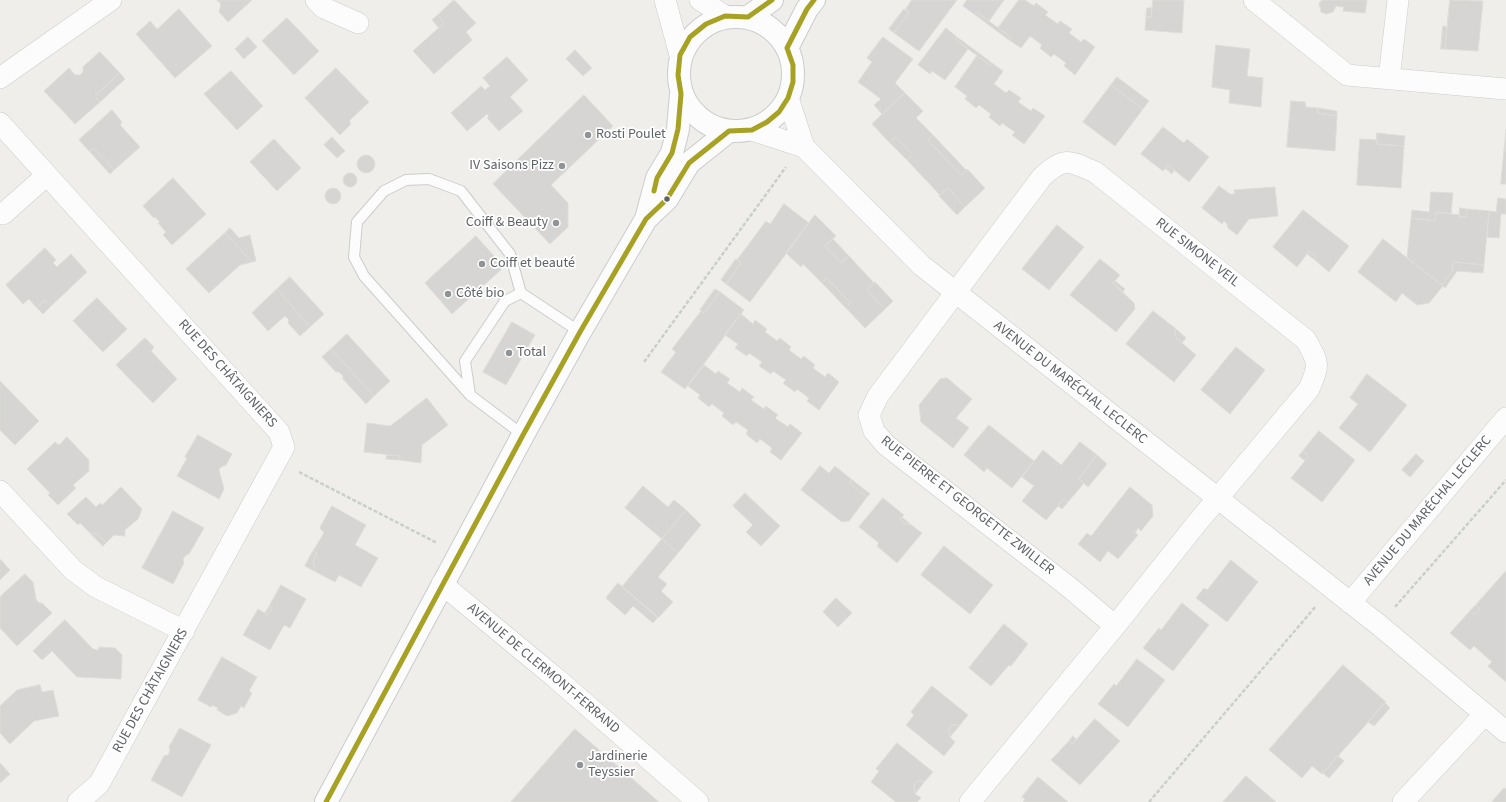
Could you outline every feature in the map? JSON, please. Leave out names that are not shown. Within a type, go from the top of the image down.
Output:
[{"type":"street","points":[[0,78],[111,0]]},
{"type":"street","points":[[316,0],[324,8],[358,23]]},
{"type":"street","points":[[326,802],[523,435],[580,332],[646,219],[658,178],[672,153],[678,129],[681,94],[678,75],[680,56],[665,0]]},
{"type":"street","points":[[700,0],[725,16]]},
{"type":"street","points":[[748,17],[772,0]]},
{"type":"street","points":[[787,48],[814,0]]},
{"type":"street","points":[[1254,0],[1347,75],[1506,89]]},
{"type":"street","points":[[1389,79],[1398,0]]},
{"type":"street","points":[[680,56],[690,37],[706,24],[725,16],[748,17],[764,24],[778,34],[787,48],[793,65],[793,82],[788,98],[779,112],[752,130],[729,131],[709,125],[692,112],[681,94]]},
{"type":"street","name":"AVENUE DU MARÉCHAL LECLERC","points":[[788,98],[804,147],[921,265],[954,293],[1379,625],[1506,732]]},
{"type":"street","name":"RUE DES CHÂTAIGNIERS","points":[[0,123],[279,432],[284,447],[99,784],[78,802]]},
{"type":"street","name":"AVENUE DU MARÉCHAL LECLERC","points":[[752,130],[804,147]]},
{"type":"street","points":[[646,219],[667,199],[689,163],[729,131]]},
{"type":"street","name":"RUE SIMONE VEIL","points":[[954,293],[1042,178],[1054,166],[1070,162],[1095,172],[1306,340],[1316,358],[1317,370],[1309,388],[1218,499]]},
{"type":"street","points":[[1,213],[46,175]]},
{"type":"street","name":"RUE PIERRE ET GEORGETTE ZWILLER","points":[[954,293],[878,396],[869,415],[874,431],[886,445],[1070,587],[1115,626]]},
{"type":"street","name":"AVENUE DU MARÉCHAL LECLERC","points":[[1350,603],[1506,418]]},
{"type":"street","points":[[0,491],[73,570],[96,587],[184,630]]},
{"type":"street","points":[[970,802],[1218,499]]},
{"type":"street","name":"AVENUE DE CLERMONT-FERRAND","points":[[442,584],[557,679],[698,802]]},
{"type":"street","points":[[1403,802],[1485,714]]},
{"type":"lane","points":[[523,435],[470,395],[364,276],[354,257],[357,222],[384,191],[406,180],[429,179],[461,191],[510,254],[521,293],[580,332]]},
{"type":"lane","points":[[470,395],[465,361],[505,301],[521,293]]},
{"type":"path","points":[[644,362],[787,166]]},
{"type":"path","points":[[277,461],[458,554]]},
{"type":"path","points":[[1379,625],[1506,480]]},
{"type":"path","points":[[1149,802],[1331,588]]},
{"type":"building","points":[[217,0],[252,0],[228,22],[219,12],[221,4]]},
{"type":"building","points":[[454,0],[476,23],[466,32],[472,40],[434,74],[413,51],[444,23],[438,15]]},
{"type":"building","points":[[912,0],[957,0],[919,51],[894,33],[909,12],[906,9]]},
{"type":"building","points":[[967,0],[1004,0],[989,21],[976,12],[974,14],[963,6]]},
{"type":"building","points":[[1019,0],[1025,0],[1034,6],[1036,3],[1048,12],[1045,15],[1058,24],[1060,21],[1072,29],[1069,33],[1081,42],[1084,39],[1095,47],[1075,75],[1064,66],[1066,63],[1054,54],[1051,57],[1040,48],[1042,45],[1030,36],[1021,48],[1009,40],[1011,37],[998,28]]},
{"type":"building","points":[[1153,0],[1184,0],[1182,33],[1145,30],[1146,17],[1151,17]]},
{"type":"building","points":[[1322,0],[1367,0],[1365,13],[1343,11],[1344,7],[1336,6],[1333,12],[1326,14],[1321,12],[1319,4]]},
{"type":"building","points":[[1450,0],[1483,1],[1478,51],[1445,49]]},
{"type":"building","points":[[1147,8],[1152,8],[1151,17],[1146,17]]},
{"type":"building","points":[[179,9],[212,46],[175,78],[136,34],[150,21],[157,29]]},
{"type":"building","points":[[904,9],[909,12],[894,33],[889,29]]},
{"type":"building","points":[[976,12],[1011,37],[1009,40],[974,14]]},
{"type":"building","points":[[438,15],[444,23],[439,28],[432,20]]},
{"type":"building","points":[[287,18],[319,51],[294,75],[262,41]]},
{"type":"building","points":[[1443,26],[1447,27],[1445,49],[1441,49]]},
{"type":"building","points":[[946,28],[957,37],[956,40],[968,49],[945,80],[932,71],[930,74],[918,65]]},
{"type":"building","points":[[248,37],[257,47],[244,59],[235,49]]},
{"type":"building","points":[[883,37],[913,59],[895,83],[905,93],[882,114],[874,105],[881,99],[858,82],[872,62],[867,58]]},
{"type":"building","points":[[957,37],[992,63],[990,65],[956,40]]},
{"type":"building","points":[[1216,45],[1250,49],[1247,76],[1263,78],[1261,107],[1229,103],[1230,90],[1212,87]]},
{"type":"building","points":[[575,50],[592,68],[583,76],[566,59]]},
{"type":"building","points":[[100,52],[120,73],[95,96],[100,102],[75,124],[44,91],[69,68],[75,75],[80,75],[83,72],[83,67]]},
{"type":"building","points":[[977,56],[990,65],[992,63],[1003,71],[994,84],[1006,93],[1009,90],[1021,98],[1018,102],[1031,111],[1033,108],[1045,116],[1024,144],[1012,135],[1015,132],[1002,123],[1000,126],[989,117],[991,114],[979,105],[976,108],[965,99],[967,96],[955,87]]},
{"type":"building","points":[[507,57],[528,80],[510,97],[523,111],[499,131],[487,118],[489,116],[487,114],[467,131],[451,113],[481,86],[485,90],[490,86],[483,78]]},
{"type":"building","points":[[336,68],[369,102],[349,121],[351,124],[340,135],[305,98]]},
{"type":"building","points":[[231,71],[263,106],[237,130],[204,94]]},
{"type":"building","points":[[120,73],[125,79],[100,102],[95,96]]},
{"type":"building","points":[[1117,77],[1149,101],[1143,109],[1111,85]]},
{"type":"building","points":[[1111,85],[1143,109],[1115,146],[1083,122]]},
{"type":"building","points":[[905,93],[923,111],[916,118],[933,135],[928,140],[961,175],[967,169],[985,188],[965,207],[948,188],[940,195],[907,160],[913,155],[896,137],[890,143],[872,124]]},
{"type":"building","points":[[584,95],[613,126],[551,185],[568,203],[568,227],[550,244],[493,184]]},
{"type":"building","points":[[1291,101],[1305,102],[1306,107],[1318,108],[1318,113],[1337,116],[1335,151],[1287,147]]},
{"type":"building","points":[[1318,108],[1337,111],[1337,116],[1318,113]]},
{"type":"building","points":[[112,110],[122,122],[120,125],[140,147],[114,170],[94,148],[90,152],[79,140]]},
{"type":"building","points":[[1163,127],[1184,143],[1187,139],[1209,157],[1189,182],[1168,165],[1163,171],[1141,154]]},
{"type":"building","points":[[1506,130],[1506,184],[1501,184]]},
{"type":"building","points":[[1377,133],[1405,136],[1404,146],[1377,144]]},
{"type":"building","points":[[933,135],[966,170],[961,175],[928,140]]},
{"type":"building","points":[[332,137],[345,151],[337,158],[324,145]]},
{"type":"building","points":[[896,137],[913,155],[907,160],[890,143]]},
{"type":"building","points":[[274,139],[301,168],[277,191],[250,162]]},
{"type":"building","points":[[1360,139],[1377,140],[1377,144],[1404,146],[1401,188],[1357,185]]},
{"type":"building","points":[[94,148],[114,170],[110,174],[90,152]]},
{"type":"building","points":[[366,155],[372,158],[375,164],[372,170],[366,173],[360,170],[357,164],[360,158]]},
{"type":"building","points":[[1168,165],[1174,170],[1172,174],[1165,168]]},
{"type":"building","points":[[347,173],[353,173],[357,177],[357,183],[353,187],[347,187],[343,183],[343,177]]},
{"type":"building","points":[[173,178],[206,214],[172,245],[163,235],[166,232],[158,223],[160,222],[143,206]]},
{"type":"building","points":[[1219,186],[1230,194],[1235,194],[1234,190],[1275,187],[1278,216],[1249,219],[1237,235],[1228,228],[1224,221],[1222,224],[1202,208]]},
{"type":"building","points":[[330,188],[336,188],[341,193],[339,202],[336,204],[330,204],[325,199],[325,193]]},
{"type":"building","points":[[948,188],[965,207],[957,215],[939,196]]},
{"type":"building","points":[[1431,192],[1453,193],[1451,214],[1436,212],[1435,221],[1411,218],[1412,210],[1429,212]]},
{"type":"building","points":[[1498,198],[1506,199],[1506,214],[1501,214],[1499,238],[1487,237],[1489,211],[1496,212]]},
{"type":"building","points":[[784,204],[809,223],[750,302],[726,284],[741,263],[737,260],[766,221],[770,224]]},
{"type":"building","points":[[1460,208],[1467,209],[1466,217],[1459,217]]},
{"type":"building","points":[[1467,209],[1489,211],[1484,265],[1453,262],[1452,272],[1442,285],[1407,258],[1411,218],[1435,221],[1436,212],[1466,217]]},
{"type":"building","points":[[1303,210],[1349,246],[1329,272],[1315,260],[1317,257],[1309,251],[1297,267],[1273,247]]},
{"type":"building","points":[[815,215],[836,236],[825,246],[841,263],[849,256],[874,283],[867,290],[885,309],[865,328],[846,308],[850,303],[827,278],[822,283],[803,264],[801,267],[786,253]]},
{"type":"building","points":[[1057,225],[1084,247],[1049,290],[1022,269]]},
{"type":"building","points":[[230,228],[239,238],[250,235],[256,261],[252,262],[225,233]]},
{"type":"building","points":[[225,233],[252,262],[240,265],[209,293],[186,269]]},
{"type":"building","points":[[476,236],[504,267],[452,314],[425,283]]},
{"type":"building","points":[[833,239],[849,256],[841,263],[825,246]]},
{"type":"building","points":[[1383,239],[1443,286],[1429,303],[1417,305],[1402,293],[1396,302],[1358,272]]},
{"type":"building","points":[[45,248],[56,260],[53,263],[57,267],[71,254],[87,272],[51,306],[45,300],[37,308],[29,299],[23,304],[6,285]]},
{"type":"building","points":[[1309,251],[1317,257],[1315,260],[1307,254]]},
{"type":"building","points":[[736,259],[741,263],[726,284],[721,280]]},
{"type":"building","points":[[1100,259],[1120,275],[1113,283],[1134,303],[1135,309],[1116,332],[1070,295]]},
{"type":"building","points":[[1453,262],[1484,265],[1483,273],[1457,271],[1445,288],[1442,285],[1452,272]]},
{"type":"building","points":[[290,277],[324,314],[310,327],[277,289]]},
{"type":"building","points":[[827,278],[850,303],[846,308],[822,283]]},
{"type":"building","points":[[1115,281],[1125,289],[1122,293],[1121,290],[1113,283]]},
{"type":"building","points":[[875,282],[893,301],[885,309],[867,290]]},
{"type":"building","points":[[277,289],[310,327],[300,336],[288,323],[289,320],[285,316],[268,331],[252,313]]},
{"type":"building","points":[[715,289],[720,292],[704,313],[700,310]]},
{"type":"building","points":[[720,292],[744,310],[685,389],[661,372],[676,352],[672,349],[701,311],[704,313]]},
{"type":"building","points":[[97,298],[127,329],[103,352],[73,321]]},
{"type":"building","points":[[45,300],[51,306],[43,314],[37,308]]},
{"type":"building","points":[[1153,311],[1175,328],[1176,338],[1196,355],[1174,382],[1126,344]]},
{"type":"building","points":[[741,314],[753,324],[755,320],[767,329],[765,332],[777,341],[780,338],[791,347],[789,350],[801,359],[804,356],[815,365],[813,368],[825,377],[828,373],[839,382],[819,410],[807,401],[809,398],[797,389],[795,392],[783,383],[786,380],[773,371],[771,374],[759,366],[762,362],[749,353],[747,356],[735,348],[738,344],[725,335]]},
{"type":"building","name":"Total","points":[[512,322],[535,335],[506,385],[483,372]]},
{"type":"building","points":[[1175,328],[1186,338],[1182,343],[1176,338]]},
{"type":"building","points":[[347,334],[390,381],[374,396],[331,349]]},
{"type":"building","points":[[145,338],[154,347],[151,351],[177,379],[153,403],[116,365]]},
{"type":"building","points":[[1236,347],[1265,370],[1230,414],[1201,390]]},
{"type":"building","points":[[331,349],[374,396],[366,404],[343,379],[343,376],[339,372],[336,372],[322,357]]},
{"type":"building","points":[[704,365],[716,374],[718,371],[730,379],[727,383],[740,392],[742,388],[754,397],[751,400],[764,409],[766,406],[778,415],[775,418],[788,427],[790,424],[802,433],[781,460],[770,452],[772,448],[760,439],[757,443],[746,434],[748,430],[736,422],[733,425],[722,416],[724,413],[712,404],[709,407],[698,398],[700,395],[688,386]]},
{"type":"building","points":[[1367,374],[1407,405],[1370,452],[1339,428],[1358,404],[1350,398]]},
{"type":"building","points":[[947,378],[972,399],[956,418],[969,428],[953,448],[921,422],[919,405],[940,379]]},
{"type":"building","points":[[0,381],[39,421],[15,445],[0,430]]},
{"type":"building","points":[[427,398],[448,425],[422,445],[421,463],[399,460],[400,456],[364,452],[367,423],[390,426]]},
{"type":"building","points":[[989,425],[1034,461],[1012,488],[987,468],[984,472],[964,455]]},
{"type":"building","points":[[1319,431],[1355,460],[1322,502],[1291,478],[1309,456],[1303,451]]},
{"type":"building","points":[[198,435],[232,454],[226,465],[221,467],[219,470],[224,489],[219,499],[177,476],[187,458],[185,457]]},
{"type":"building","points":[[67,437],[89,460],[89,471],[73,485],[76,488],[58,505],[48,495],[50,493],[27,469],[55,442],[59,445]]},
{"type":"building","points":[[1080,442],[1097,455],[1079,479],[1084,483],[1068,502],[1064,499],[1046,520],[1022,501],[1034,486],[1022,477],[1043,450],[1061,465]]},
{"type":"building","points":[[1303,451],[1309,456],[1305,461],[1299,456]]},
{"type":"building","points":[[1416,454],[1424,461],[1410,477],[1402,470]]},
{"type":"building","points":[[387,455],[400,456],[399,460],[386,459]]},
{"type":"building","points":[[1097,455],[1107,464],[1088,487],[1079,479]]},
{"type":"building","points":[[820,466],[829,473],[835,466],[851,479],[851,485],[867,497],[849,521],[842,522],[801,490]]},
{"type":"building","points":[[851,479],[870,494],[867,497],[851,485]]},
{"type":"building","points":[[643,486],[668,507],[674,500],[686,510],[662,539],[625,508]]},
{"type":"building","points":[[121,487],[142,509],[138,519],[125,530],[125,536],[114,535],[106,543],[98,534],[90,533],[80,523],[78,525],[67,514],[86,497],[96,507],[100,503],[102,505]]},
{"type":"building","points":[[1130,487],[1152,505],[1153,516],[1141,531],[1138,528],[1135,533],[1138,535],[1118,559],[1108,551],[1100,562],[1078,544],[1087,533],[1091,536]]},
{"type":"building","points":[[745,493],[780,526],[761,546],[746,532],[753,525],[733,506]]},
{"type":"building","points":[[883,498],[904,515],[900,519],[905,524],[910,524],[922,533],[897,563],[877,546],[879,543],[859,527]]},
{"type":"building","points":[[1064,499],[1068,502],[1062,509],[1058,506]]},
{"type":"building","points":[[332,506],[366,525],[355,545],[378,558],[361,587],[339,575],[335,582],[316,572],[313,562],[317,553],[313,551],[324,533],[320,528]]},
{"type":"building","points":[[686,510],[701,525],[678,553],[662,539]]},
{"type":"building","points":[[173,511],[204,528],[189,554],[183,559],[184,563],[173,584],[142,568]]},
{"type":"building","points":[[902,517],[910,524],[905,524],[900,519]]},
{"type":"building","points":[[90,533],[98,534],[106,543],[103,546]]},
{"type":"building","points":[[662,539],[678,553],[658,577],[667,584],[661,591],[673,602],[658,618],[622,587]]},
{"type":"building","points":[[944,546],[993,585],[970,614],[921,575]]},
{"type":"building","points":[[313,551],[317,553],[313,562],[316,572],[305,566]]},
{"type":"building","points":[[0,559],[10,570],[0,580]]},
{"type":"building","points":[[1231,560],[1258,582],[1227,622],[1196,598],[1204,588],[1207,590]]},
{"type":"building","points":[[1506,571],[1506,682],[1488,666],[1492,662],[1474,646],[1470,650],[1450,633],[1470,611],[1474,615],[1480,609],[1476,605]]},
{"type":"building","points":[[25,574],[33,582],[36,599],[52,613],[17,646],[0,628],[0,597]]},
{"type":"building","points":[[618,583],[658,617],[653,623],[633,606],[625,615],[606,598]]},
{"type":"building","points":[[281,585],[306,599],[290,628],[284,625],[270,650],[243,635],[258,609],[268,615],[272,608],[269,607]]},
{"type":"building","points":[[836,598],[852,613],[838,627],[823,612]]},
{"type":"building","points":[[1182,603],[1209,625],[1173,671],[1143,648],[1159,628],[1161,630]]},
{"type":"building","points":[[1476,605],[1480,609],[1474,615],[1470,611]]},
{"type":"building","points":[[269,607],[272,608],[268,615],[265,613]]},
{"type":"building","points":[[65,620],[93,649],[98,650],[99,647],[115,648],[122,655],[121,679],[77,677],[52,651],[42,660],[33,651]]},
{"type":"building","points":[[1004,624],[1028,644],[1011,666],[1009,665],[991,686],[969,668]]},
{"type":"building","points":[[222,657],[257,677],[249,691],[252,693],[244,708],[241,706],[237,713],[227,716],[217,710],[218,708],[212,705],[211,707],[198,700]]},
{"type":"building","points":[[1137,659],[1165,680],[1128,727],[1098,704],[1114,684],[1116,686]]},
{"type":"building","points":[[1343,665],[1386,702],[1322,774],[1312,766],[1302,778],[1269,750]]},
{"type":"building","points":[[40,685],[42,692],[53,690],[59,716],[34,721],[10,744],[0,733],[0,706],[17,690]]},
{"type":"building","points":[[932,686],[968,715],[960,725],[952,725],[949,729],[950,737],[955,742],[944,756],[906,725],[914,715],[911,712]]},
{"type":"building","points":[[1385,703],[1390,708],[1374,726],[1368,722]]},
{"type":"building","points":[[1095,719],[1120,741],[1080,785],[1051,760],[1069,741],[1072,744]]},
{"type":"building","points":[[952,725],[960,725],[950,737],[949,729]]},
{"type":"building","points":[[180,728],[211,745],[182,797],[151,780],[164,756],[168,755],[170,751],[169,747]]},
{"type":"building","name":"Jardinerie Teyssier","points":[[575,729],[659,802],[511,802]]},
{"type":"building","points":[[1073,736],[1076,739],[1072,744],[1069,741]]},
{"type":"building","points":[[897,743],[933,772],[925,781],[917,781],[914,785],[915,794],[921,798],[917,802],[896,802],[871,782],[879,771],[876,769]]},
{"type":"building","points":[[1338,756],[1344,761],[1329,778],[1323,773]]},
{"type":"building","points":[[0,763],[10,774],[0,783]]},
{"type":"building","points":[[1246,776],[1276,802],[1223,802]]},
{"type":"building","points":[[1038,777],[1068,802],[1023,802],[1025,799],[1022,797]]},
{"type":"building","points":[[917,781],[925,781],[915,794],[914,785]]},
{"type":"building","points":[[1504,788],[1506,789],[1506,802],[1492,802]]},
{"type":"transit line","points":[[654,191],[657,178],[672,153],[678,129],[681,94],[678,75],[680,55],[690,37],[706,24],[725,16],[748,17],[772,0]]},
{"type":"transit line","points":[[326,802],[523,435],[580,332],[646,219],[667,199],[689,163],[729,131],[752,130],[767,122],[779,112],[788,98],[793,82],[793,65],[787,48],[807,9],[814,0]]},
{"type":"place","name":"Rosti Poulet","points":[[588,135]]},
{"type":"place","name":"IV Saisons Pizz","points":[[562,166]]},
{"type":"place","name":"Coiff & Beauty","points":[[556,223]]},
{"type":"place","name":"Coiff et beauté","points":[[482,264]]},
{"type":"place","name":"Côté bio","points":[[448,294]]},
{"type":"place","name":"Total","points":[[509,353]]},
{"type":"place","name":"Jardinerie Teyssier","points":[[580,765]]}]
